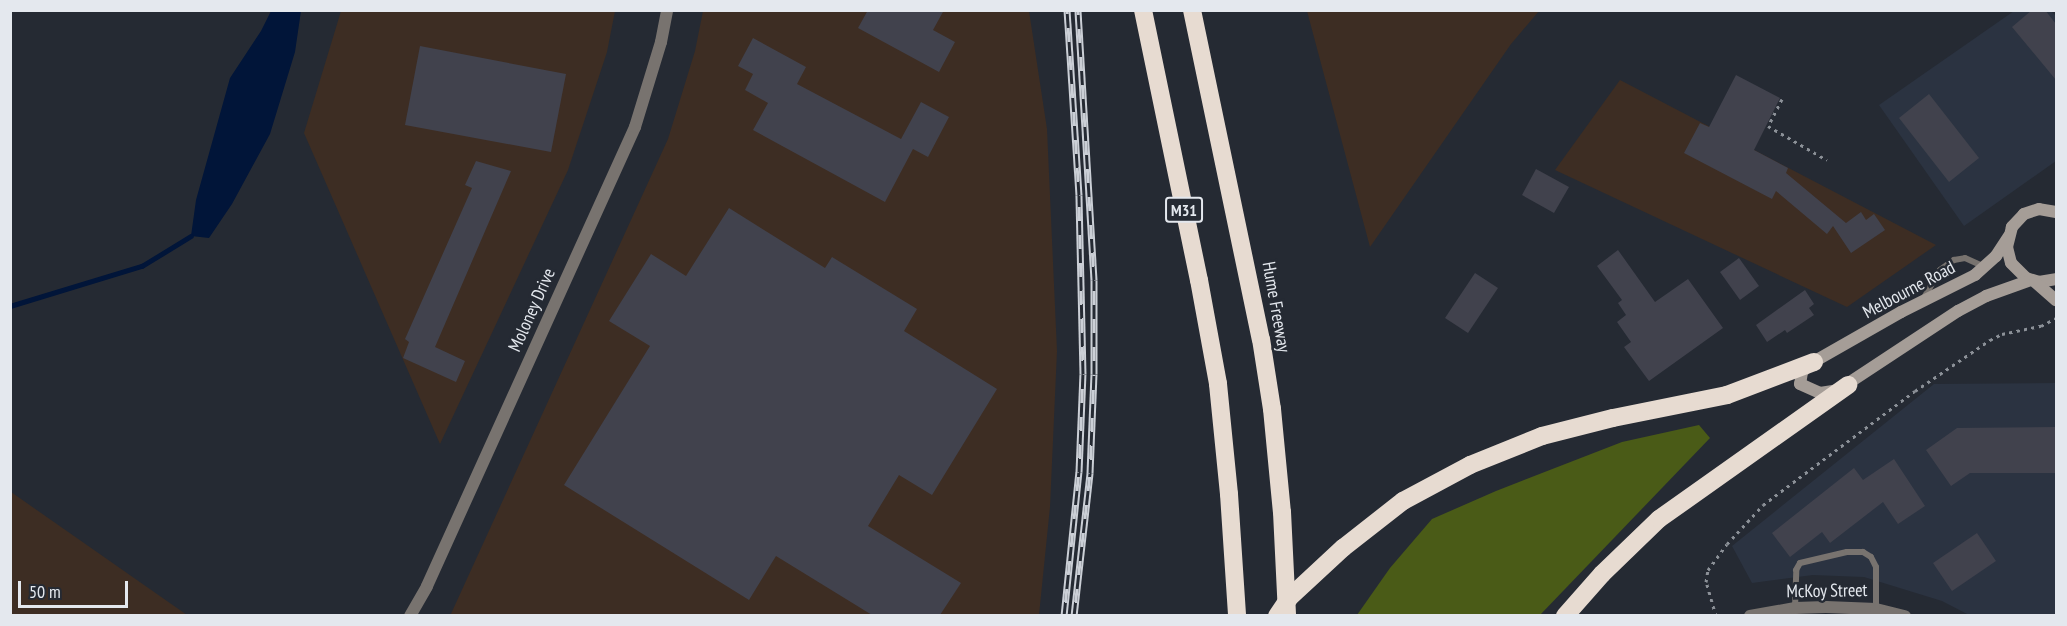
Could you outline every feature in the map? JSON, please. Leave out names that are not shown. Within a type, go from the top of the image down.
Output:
[{"type":"highway","name":"M31","points":[[1143,10],[1199,280],[1221,411],[1237,615]]},
{"type":"highway","name":"Hume Freeway","points":[[1192,10],[1245,252],[1272,409],[1282,512],[1287,615]]},
{"type":"highway","points":[[1277,615],[1289,598],[1343,548],[1403,501],[1470,465],[1542,436],[1612,418],[1727,395],[1814,362]]},
{"type":"highway","points":[[1565,615],[1602,574],[1659,519],[1848,385]]},
{"type":"main road","name":"Melbourne Road","points":[[1814,362],[1921,302],[1968,279],[1986,266],[2001,249],[2015,222],[2024,214],[2053,209]]},
{"type":"main road","points":[[2009,236],[2010,260],[2018,271],[2056,300]]},
{"type":"main road","points":[[1814,362],[1806,367],[1800,377],[1804,387],[1824,393],[1848,385],[1958,311],[1986,296],[2033,281],[2056,279]]},
{"type":"street","name":"Moloney Drive","points":[[410,615],[432,575],[635,126],[661,42],[667,10]]},
{"type":"street","name":"McKoy Street","points":[[1750,615],[1795,608],[1826,611],[1876,609],[1905,615]]},
{"type":"lane","points":[[1921,302],[1940,270],[1954,260],[1965,258],[1978,266],[1986,266]]},
{"type":"lane","points":[[1795,608],[1796,570],[1800,563],[1847,552],[1863,552],[1871,557],[1876,567],[1876,609]]},
{"type":"path","points":[[1782,99],[1768,126],[1827,160]]},
{"type":"path","points":[[1716,615],[1706,582],[1707,570],[1727,544],[1763,505],[1915,391],[1990,340],[2002,334],[2041,326],[2056,318]]},
{"type":"shaded area","points":[[341,11],[615,11],[607,52],[568,170],[440,444],[304,133]]},
{"type":"shaded area","points":[[703,11],[1029,11],[1047,129],[1057,351],[1050,507],[1039,615],[450,616],[668,139],[695,51]]},
{"type":"shaded area","points":[[1307,11],[1539,11],[1511,44],[1370,247]]},
{"type":"shaded area","points":[[2014,11],[2051,11],[2056,16],[2056,161],[1964,226],[1879,105]]},
{"type":"shaded area","points":[[1620,80],[1936,245],[1847,307],[1555,170]]},
{"type":"shaded area","points":[[2056,383],[2056,615],[1969,615],[1942,601],[1864,577],[1813,575],[1752,583],[1732,546],[1934,384]]},
{"type":"shaded area","points":[[11,492],[187,615],[11,615]]},
{"type":"green space","points":[[1699,425],[1710,438],[1540,615],[1357,615],[1390,568],[1432,519],[1496,491],[1622,442]]},
{"type":"water","points":[[271,11],[301,11],[295,52],[270,134],[232,204],[209,238],[191,236],[196,200],[230,78],[261,31]]},
{"type":"building","points":[[868,10],[944,10],[933,30],[955,42],[939,72],[858,28]]},
{"type":"building","points":[[2032,10],[2045,10],[2056,24],[2056,80],[2012,27]]},
{"type":"building","points":[[753,38],[806,67],[797,84],[901,139],[921,102],[949,117],[928,157],[913,149],[885,202],[753,130],[768,103],[745,90],[753,74],[738,66]]},
{"type":"building","points":[[420,46],[566,74],[551,152],[405,125]]},
{"type":"building","points":[[1736,75],[1780,98],[1754,150],[1788,168],[1786,173],[1846,223],[1861,212],[1866,220],[1874,214],[1885,230],[1851,253],[1833,226],[1827,234],[1776,191],[1772,199],[1684,153],[1700,123],[1709,127]]},
{"type":"building","points":[[1929,94],[1979,158],[1949,182],[1899,118]]},
{"type":"building","points":[[476,161],[511,171],[435,347],[465,361],[456,382],[403,358],[409,342],[405,339],[472,188],[465,185]]},
{"type":"building","points":[[1536,169],[1569,187],[1554,213],[1522,195]]},
{"type":"building","points":[[729,208],[825,268],[832,257],[917,309],[904,331],[997,389],[932,495],[899,475],[868,526],[961,583],[940,615],[872,615],[776,556],[749,600],[564,485],[650,346],[609,321],[651,254],[686,276]]},
{"type":"building","points":[[1618,250],[1655,302],[1688,279],[1723,328],[1649,381],[1624,347],[1631,342],[1617,322],[1626,315],[1618,303],[1622,300],[1597,266]]},
{"type":"building","points":[[1739,258],[1759,286],[1740,300],[1720,272]]},
{"type":"building","points":[[1475,273],[1498,288],[1468,333],[1445,318]]},
{"type":"building","points":[[1805,290],[1814,304],[1809,308],[1814,315],[1787,333],[1785,330],[1767,342],[1756,325]]},
{"type":"building","points":[[2056,427],[2056,473],[1970,473],[1951,486],[1926,450],[1957,428]]},
{"type":"building","points":[[1894,459],[1925,506],[1898,524],[1883,502],[1830,543],[1822,532],[1790,557],[1772,533],[1854,468],[1863,480]]},
{"type":"building","points":[[1977,533],[1996,561],[1952,591],[1933,563]]},
{"type":"waterway","points":[[10,306],[142,266],[191,236]]},
{"type":"railway","points":[[1064,616],[1079,472],[1083,374],[1079,195],[1067,10]]},
{"type":"railway","points":[[1074,616],[1090,473],[1094,374],[1094,280],[1078,10]]}]
